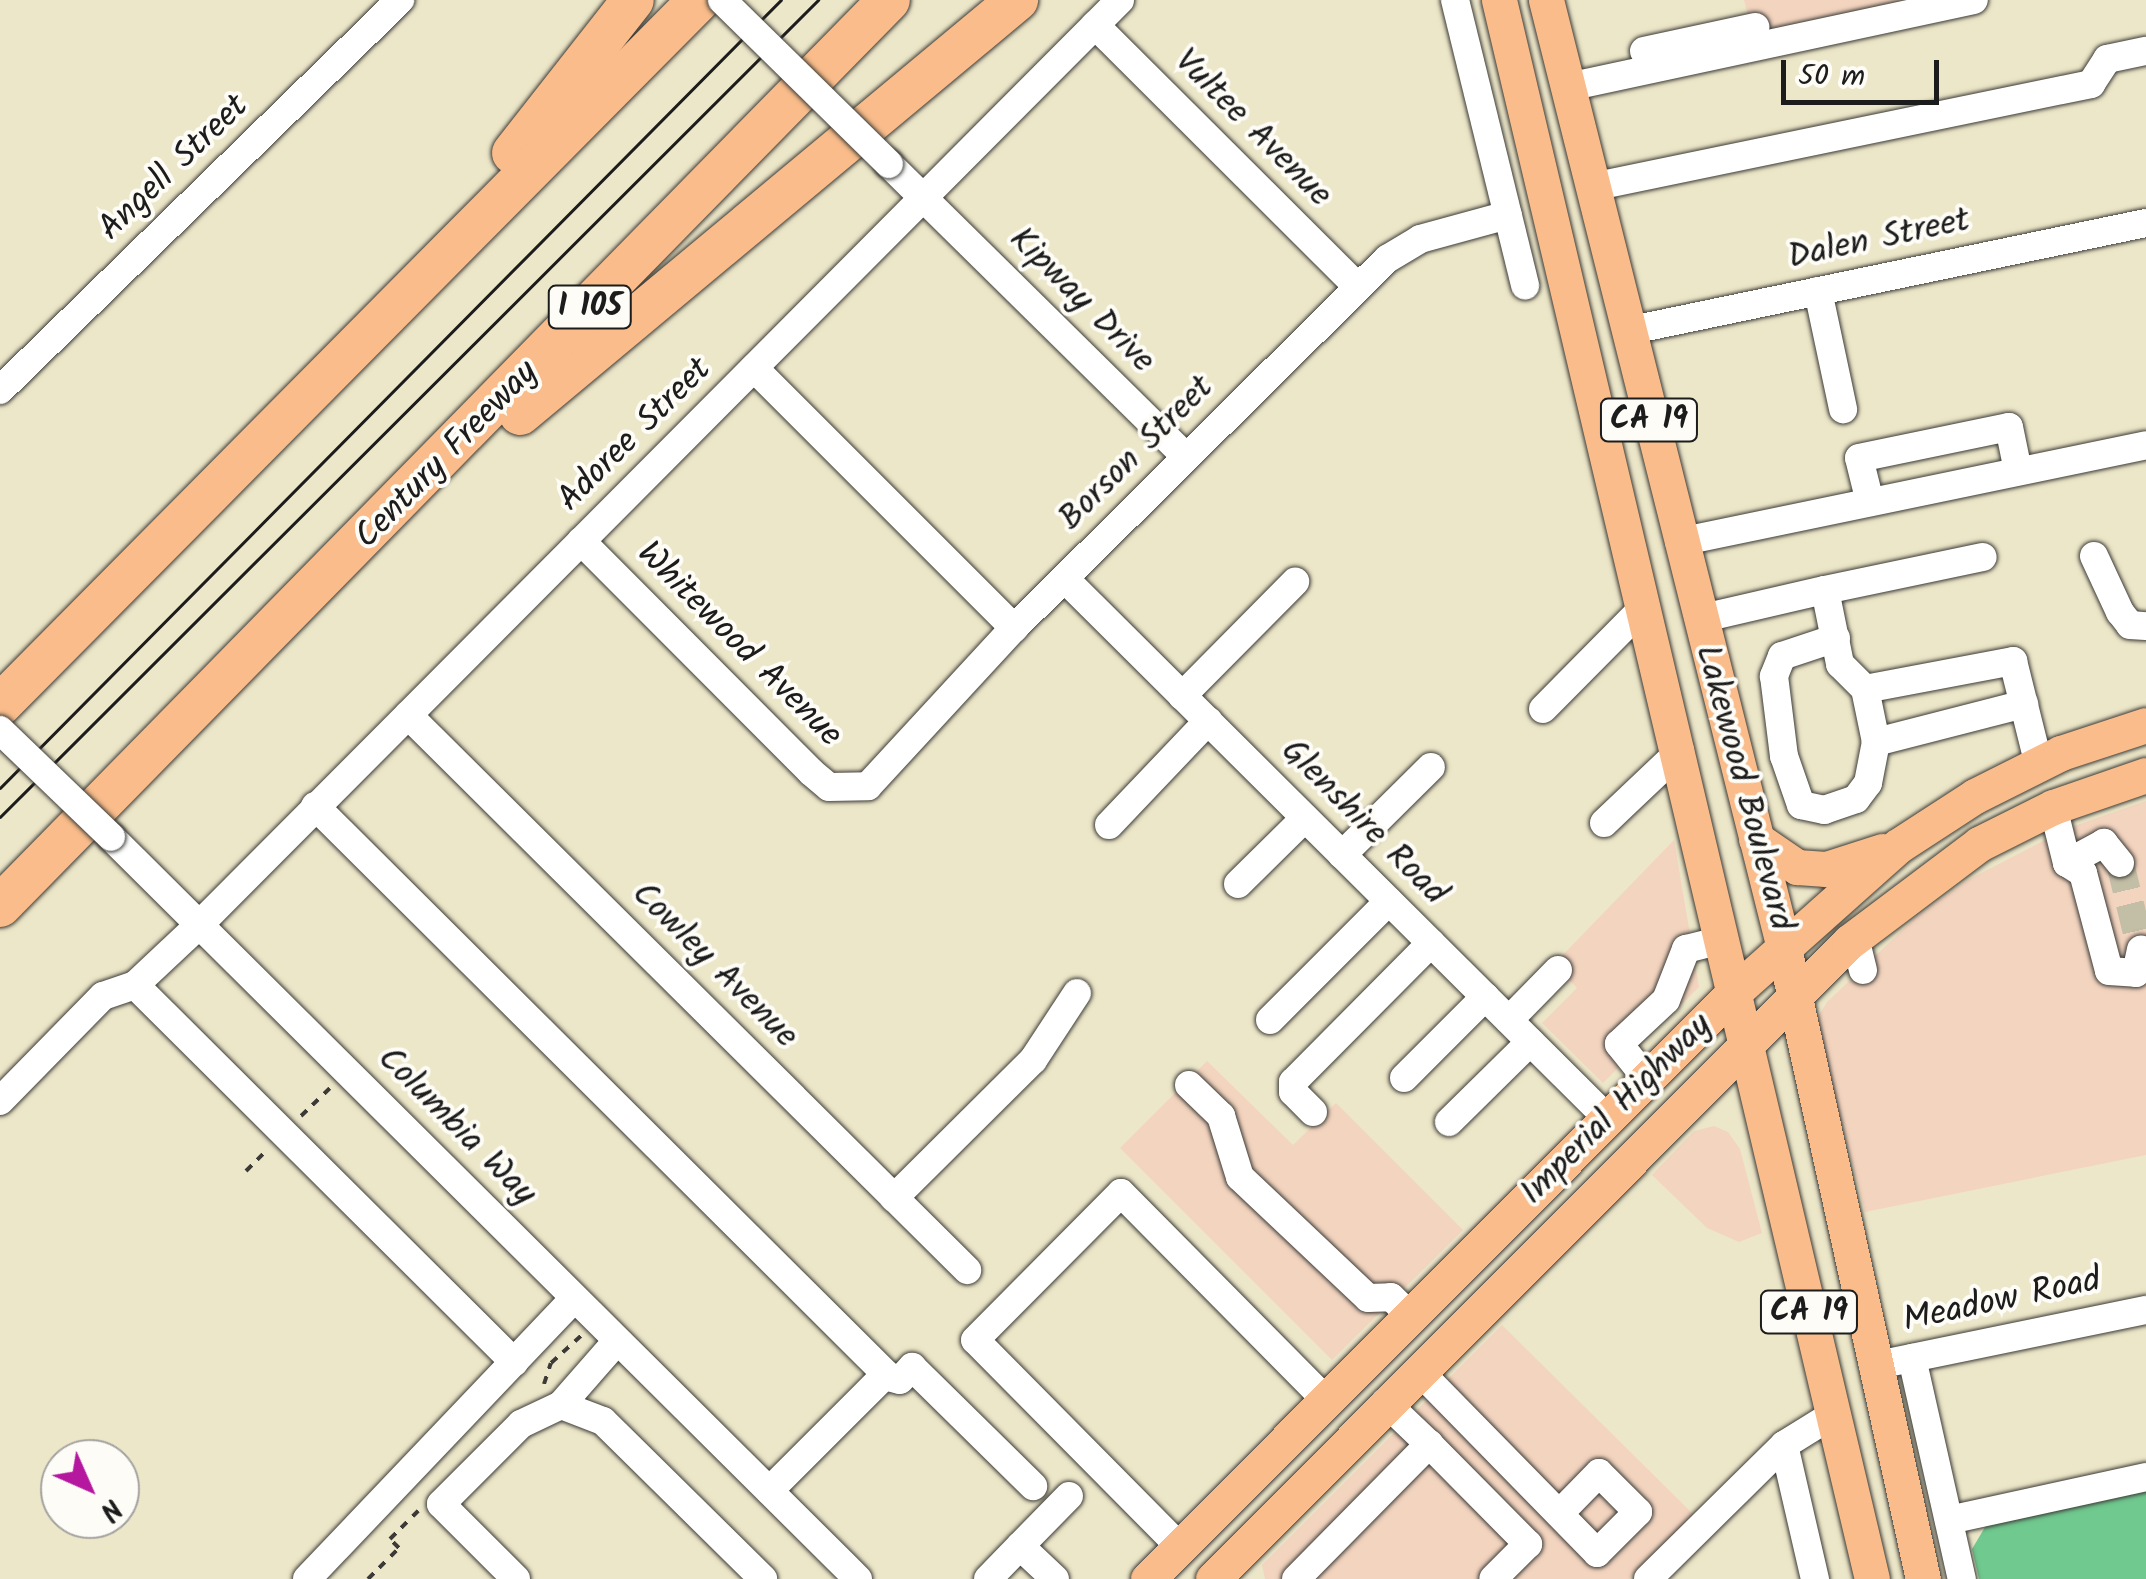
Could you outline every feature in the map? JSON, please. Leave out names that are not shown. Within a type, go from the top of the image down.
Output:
[{"type":"highway","points":[[407,289],[633,0]]},
{"type":"highway","points":[[0,705],[407,289],[699,0]]},
{"type":"highway","name":"Century Freeway","points":[[0,906],[291,615],[890,0]]},
{"type":"highway","points":[[291,615],[328,589],[462,463],[650,303],[1017,0]]},
{"type":"main road","name":"Lakewood Boulevard","points":[[1499,0],[1680,751],[1732,994],[1872,1579]]},
{"type":"main road","name":"Lakewood Boulevard","points":[[1546,0],[1784,948],[1792,997],[1826,1089],[1846,1185],[1874,1366],[1923,1579]]},
{"type":"main road","name":"Imperial Highway","points":[[1148,1579],[1732,994],[1898,846],[2039,765],[2146,725]]},
{"type":"main road","name":"Imperial Highway","points":[[1222,1576],[1385,1402],[1792,997],[1859,954],[1979,844],[2092,791],[2146,775]]},
{"type":"main road","points":[[1756,839],[1787,863],[1826,869],[1898,846]]},
{"type":"street","name":"Angell Street","points":[[0,390],[400,0]]},
{"type":"street","name":"Kipway Drive","points":[[722,0],[1186,458]]},
{"type":"street","name":"Adoree Street","points":[[0,1101],[103,996],[135,985],[202,922],[1120,0]]},
{"type":"street","points":[[1456,0],[1525,286]]},
{"type":"street","points":[[1566,78],[1974,0]]},
{"type":"street","name":"Vultee Avenue","points":[[1095,25],[1357,286]]},
{"type":"street","points":[[1566,78],[1755,27]]},
{"type":"street","points":[[1592,186],[2091,84],[2106,59],[2146,50]]},
{"type":"street","name":"Borson Street","points":[[849,791],[881,774],[1014,628],[1357,286],[1420,239],[1508,215]]},
{"type":"street","name":"Dalen Street","points":[[1627,330],[2146,223]]},
{"type":"street","points":[[1818,291],[1843,409]]},
{"type":"street","points":[[754,368],[1014,628]]},
{"type":"street","points":[[1870,502],[1859,458],[2008,427],[2018,471]]},
{"type":"street","points":[[1679,542],[2146,444]]},
{"type":"street","name":"Whitewood Avenue","points":[[581,541],[811,772],[830,787],[849,791]]},
{"type":"street","points":[[2094,556],[2130,626],[2146,626]]},
{"type":"street","points":[[1699,620],[1982,557]]},
{"type":"street","name":"Glenshire Road","points":[[1065,580],[1608,1119]]},
{"type":"street","points":[[1182,696],[1295,582]]},
{"type":"street","points":[[1826,590],[1836,638],[1840,664],[1865,689],[1876,742],[1868,783],[1856,799],[1824,810],[1800,804],[1784,756],[1774,676],[1782,656],[1836,638]]},
{"type":"street","points":[[1543,709],[1644,606]]},
{"type":"street","points":[[1865,689],[2012,661],[2039,765]]},
{"type":"street","points":[[1876,742],[2024,704]]},
{"type":"street","name":"Cowley Avenue","points":[[408,715],[967,1270]]},
{"type":"street","points":[[1108,825],[1208,722]]},
{"type":"street","name":"Columbia Way","points":[[0,730],[202,922],[574,1299],[858,1579]]},
{"type":"street","points":[[1604,822],[1680,751]]},
{"type":"street","points":[[1342,855],[1431,766]]},
{"type":"street","points":[[2067,863],[2083,849],[2114,853],[2092,791]]},
{"type":"street","points":[[315,806],[884,1376],[900,1380],[912,1367],[1033,1486]]},
{"type":"street","points":[[2054,807],[2067,863],[2083,874],[2109,971],[2136,973],[2141,950]]},
{"type":"street","points":[[1238,884],[1305,818]]},
{"type":"street","points":[[1270,1020],[1389,901]]},
{"type":"street","points":[[1646,1079],[1619,1044],[1666,1000],[1686,949],[1721,940]]},
{"type":"street","points":[[1313,1112],[1293,1092],[1293,1082],[1431,944]]},
{"type":"street","points":[[1508,1020],[1558,970]]},
{"type":"street","points":[[135,985],[514,1362]]},
{"type":"street","points":[[894,1198],[1033,1060],[1077,993]]},
{"type":"street","points":[[1404,1078],[1485,997]]},
{"type":"street","points":[[1666,1000],[1696,1030]]},
{"type":"street","points":[[1449,1122],[1530,1042]]},
{"type":"street","points":[[1189,1085],[1221,1116],[1240,1177],[1368,1298],[1392,1297],[1411,1316]]},
{"type":"street","points":[[1180,1547],[975,1340],[1054,1260],[1121,1193],[1326,1400]]},
{"type":"street","points":[[307,1579],[574,1299]]},
{"type":"street","name":"Meadow Road","points":[[1874,1366],[2146,1310]]},
{"type":"street","points":[[516,1579],[441,1504],[521,1424],[555,1406],[617,1342]]},
{"type":"street","points":[[1912,1358],[1962,1579]]},
{"type":"street","points":[[1418,1370],[1484,1427],[1559,1514]]},
{"type":"street","points":[[769,1491],[884,1376]]},
{"type":"street","points":[[1385,1402],[1528,1544],[1493,1579]]},
{"type":"street","points":[[555,1406],[603,1421],[763,1579]]},
{"type":"street","points":[[1648,1579],[1784,1445],[1834,1414]]},
{"type":"street","points":[[1296,1579],[1429,1444]]},
{"type":"street","points":[[1784,1445],[1814,1579]]},
{"type":"street","points":[[1948,1520],[2146,1477]]},
{"type":"street","points":[[988,1579],[1068,1496]]},
{"type":"street","points":[[1020,1546],[1054,1579]]},
{"type":"shaded area","points":[[1744,0],[1943,0],[1754,39]]},
{"type":"shaded area","points":[[2146,801],[2146,1155],[1865,1212],[1815,1021],[1827,1002],[1915,918],[1966,881],[2068,828]]},
{"type":"shaded area","points":[[1674,840],[1699,987],[1603,1083],[1542,1023],[1577,988],[1554,964]]},
{"type":"shaded area","points":[[1207,1061],[1293,1145],[1336,1103],[1463,1230],[1332,1360],[1120,1148]]},
{"type":"shaded area","points":[[1714,1126],[1728,1132],[1740,1149],[1762,1233],[1739,1242],[1707,1228],[1652,1175],[1694,1131]]},
{"type":"shaded area","points":[[1502,1325],[1694,1515],[1629,1579],[1265,1579],[1262,1565]]},
{"type":"green space","points":[[2146,1485],[2146,1579],[1979,1579],[1972,1549],[1991,1517]]},
{"type":"tunnel","points":[[2120,863],[2141,950]]},
{"type":"tram line","points":[[0,788],[781,0]]},
{"type":"tram line","points":[[0,817],[818,0]]}]
